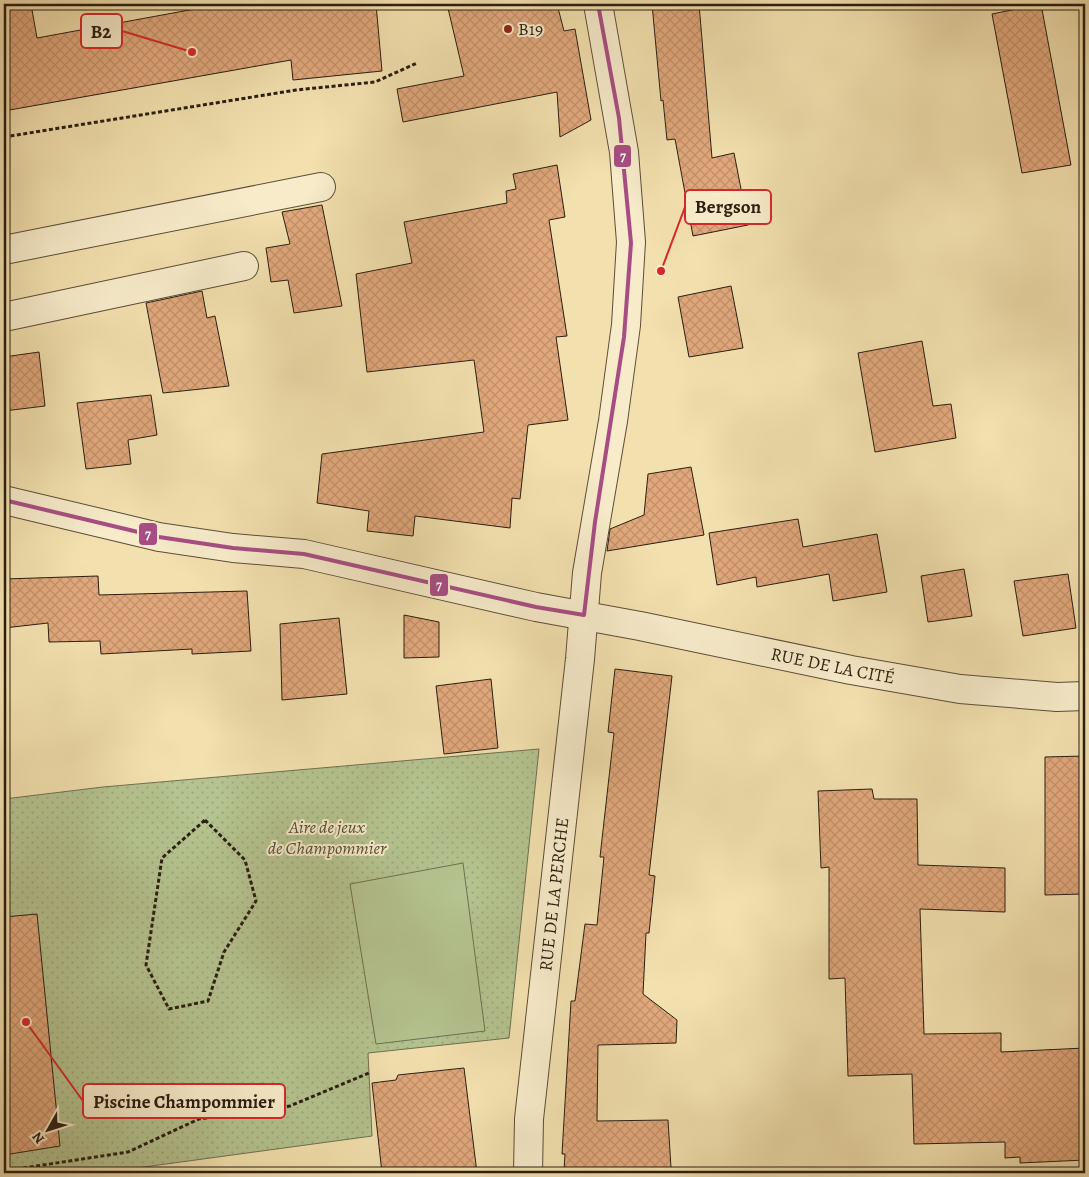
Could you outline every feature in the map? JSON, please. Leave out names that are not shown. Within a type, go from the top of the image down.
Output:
[{"type":"street","name":"RUE DE LA PERCHE","points":[[528,1173],[529,1119],[587,573],[613,421],[626,326],[631,242],[624,152],[598,4]]},
{"type":"street","points":[[4,250],[321,187]]},
{"type":"street","points":[[4,317],[244,266]]},
{"type":"street","name":"RUE DE LA CITÉ","points":[[4,500],[159,536],[233,548],[304,554],[536,607],[584,615],[850,670],[960,689],[1057,697],[1085,696]]},
{"type":"path","points":[[4,137],[296,90],[375,82],[417,63]]},
{"type":"path","points":[[205,820],[244,860],[256,901],[224,952],[208,1001],[169,1009],[146,965],[162,858],[205,820]]},
{"type":"path","points":[[4,1171],[128,1152],[199,1119],[290,1106],[369,1073]]},
{"type":"green space","name":"Aire de jeux de Champommier","points":[[539,749],[509,1038],[368,1053],[372,1136],[100,1173],[4,1173],[4,799],[103,787]]},
{"type":"green space","points":[[463,863],[485,1031],[376,1044],[350,884]]},
{"type":"building","points":[[4,4],[31,4],[37,38],[222,4],[376,4],[382,71],[293,80],[291,60],[4,111]]},
{"type":"building","points":[[447,4],[557,4],[564,31],[575,29],[591,120],[560,137],[557,92],[403,122],[397,89],[464,76]]},
{"type":"building","points":[[652,4],[699,4],[712,158],[734,153],[748,225],[693,236],[675,139],[667,140],[663,100],[661,101]]},
{"type":"building","points":[[1041,4],[1071,165],[1022,173],[992,14]]},
{"type":"building","points":[[557,165],[565,217],[549,220],[567,336],[556,337],[568,420],[528,425],[520,499],[512,498],[510,528],[415,516],[413,536],[367,531],[369,511],[317,503],[322,454],[484,432],[474,360],[367,372],[356,274],[412,263],[404,222],[507,203],[506,191],[516,189],[513,174]]},
{"type":"building","points":[[322,205],[342,306],[294,313],[288,280],[271,282],[266,248],[290,244],[282,212]]},
{"type":"building","points":[[731,286],[743,348],[689,357],[678,297]]},
{"type":"building","points":[[202,291],[207,318],[215,316],[229,386],[163,393],[146,303]]},
{"type":"building","points":[[922,341],[933,406],[951,404],[956,438],[875,452],[858,353]]},
{"type":"building","points":[[39,352],[45,406],[4,411],[4,357]]},
{"type":"building","points":[[151,395],[157,435],[128,440],[131,464],[86,469],[77,403]]},
{"type":"building","points":[[691,467],[704,535],[607,551],[610,529],[644,515],[648,474]]},
{"type":"building","points":[[798,519],[803,547],[877,534],[887,592],[833,601],[829,574],[757,587],[756,577],[717,585],[709,533]]},
{"type":"building","points":[[964,569],[972,616],[928,622],[921,576]]},
{"type":"building","points":[[1068,574],[1076,628],[1023,636],[1014,581]]},
{"type":"building","points":[[98,576],[99,595],[247,591],[251,651],[192,654],[192,649],[101,654],[100,641],[49,642],[48,623],[4,628],[4,579]]},
{"type":"building","points":[[404,615],[439,622],[439,657],[404,658]]},
{"type":"building","points":[[339,618],[347,694],[282,700],[280,624]]},
{"type":"building","points":[[615,669],[672,676],[649,875],[655,876],[649,933],[646,933],[643,994],[677,1020],[676,1043],[598,1045],[597,1121],[668,1120],[671,1168],[639,1170],[640,1173],[592,1173],[592,1171],[564,1170],[565,1154],[562,1154],[571,1001],[575,1001],[585,924],[597,925],[604,857],[600,857],[614,733],[608,732]]},
{"type":"building","points":[[491,679],[498,748],[444,754],[436,686]]},
{"type":"building","points":[[1085,756],[1083,894],[1045,895],[1045,757]]},
{"type":"building","points":[[872,789],[874,799],[917,799],[918,865],[1005,868],[1005,912],[920,909],[924,1034],[1001,1033],[1001,1052],[1085,1048],[1085,1160],[1020,1163],[1020,1157],[1005,1158],[1005,1142],[914,1144],[912,1074],[848,1076],[845,978],[829,979],[829,867],[821,868],[818,791]]},
{"type":"building","points":[[37,914],[60,1146],[4,1155],[4,917]]},
{"type":"building","points":[[464,1068],[477,1173],[382,1173],[372,1083],[396,1080],[398,1075]]},
{"type":"transit line","name":"7","points":[[584,615],[595,522],[624,337],[631,243],[619,118],[598,4]]},
{"type":"transit line","name":"7","points":[[4,500],[159,537],[233,548],[304,554],[536,607],[584,615]]},
{"type":"place","name":"B19","points":[[508,29]]},
{"type":"place","name":"B2","points":[[192,52]]},
{"type":"place","name":"Bergson","points":[[661,271]]},
{"type":"place","name":"Piscine Champommier","points":[[26,1022]]}]
